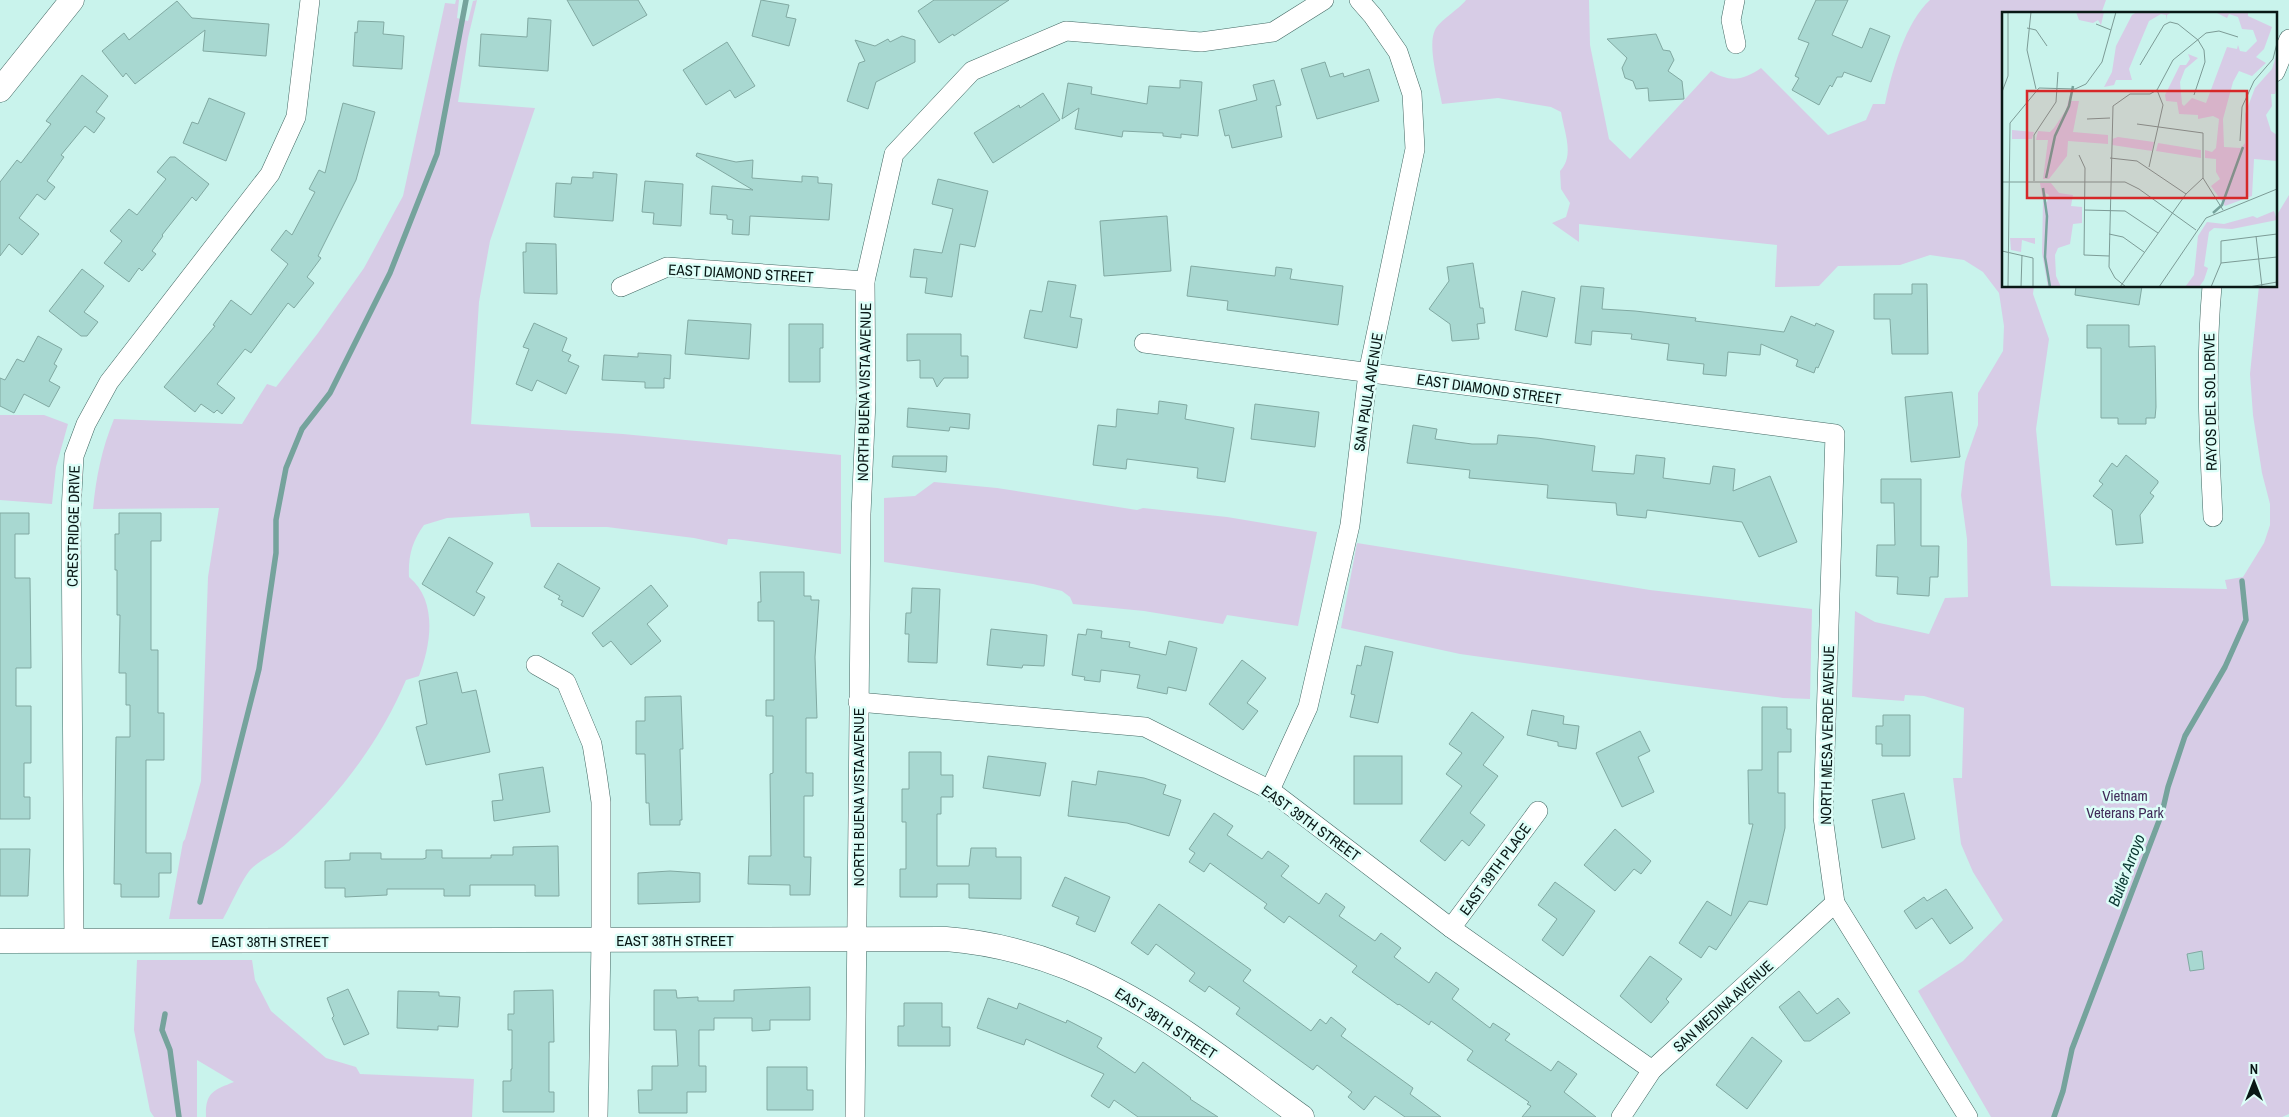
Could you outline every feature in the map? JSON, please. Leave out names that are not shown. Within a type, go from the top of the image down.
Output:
[{"type":"street","points":[[0,90],[72,0]]},
{"type":"street","name":"CRESTRIDGE DRIVE","points":[[74,941],[71,512],[74,456],[86,424],[109,382],[270,174],[296,117],[310,0]]},
{"type":"street","name":"NORTH BUENA VISTA AVENUE","points":[[855,1117],[860,514],[866,400],[865,281],[894,154],[972,71],[1066,31],[1200,42],[1273,32],[1324,0]]},
{"type":"street","name":"SAN PAULA AVENUE","points":[[1270,790],[1308,707],[1350,525],[1368,372],[1415,150],[1412,94],[1398,52],[1373,16],[1359,0]]},
{"type":"street","points":[[1735,0],[1731,20],[1736,44]]},
{"type":"street","points":[[2276,70],[2289,39]]},
{"type":"street","name":"EAST DIAMOND STREET","points":[[621,287],[666,267],[865,281]]},
{"type":"street","name":"RAYOS DEL SOL DRIVE","points":[[2212,288],[2207,340],[2213,517]]},
{"type":"street","name":"EAST DIAMOND STREET","points":[[1144,343],[1835,434]]},
{"type":"street","name":"NORTH MESA VERDE AVENUE","points":[[1835,434],[1823,817],[1835,903],[1968,1117]]},
{"type":"street","points":[[536,665],[566,682],[592,744],[601,802],[598,1117]]},
{"type":"street","name":"EAST 39TH STREET","points":[[858,702],[1144,727],[1270,790],[1451,928],[1652,1070]]},
{"type":"street","name":"EAST 39TH PLACE","points":[[1451,928],[1538,811]]},
{"type":"street","name":"SAN MEDINA AVENUE","points":[[1621,1117],[1652,1070],[1835,903]]},
{"type":"street","name":"EAST 38TH STREET","points":[[0,941],[946,939],[982,942],[1043,957],[1095,978],[1132,998],[1168,1020],[1302,1117]]},
{"type":"green space","points":[[456,0],[459,0],[457,18],[468,21],[473,1],[477,0],[468,38],[458,102],[535,108],[490,241],[479,302],[471,424],[623,434],[841,455],[841,554],[735,539],[728,539],[727,545],[694,538],[607,527],[531,527],[529,513],[447,518],[424,525],[414,543],[410,556],[409,570],[409,577],[418,587],[428,611],[429,637],[427,651],[419,676],[406,680],[396,703],[370,747],[324,806],[284,846],[251,869],[223,919],[169,919],[183,842],[201,781],[208,577],[219,508],[93,509],[98,474],[106,441],[114,419],[242,424],[267,384],[276,387],[318,333],[364,268],[403,196],[445,3],[455,4]]},
{"type":"green space","name":"Vietnam Veterans Park","points":[[1466,0],[1589,0],[1590,45],[1609,139],[1630,159],[1711,71],[1724,77],[1737,78],[1749,75],[1761,68],[1828,135],[1866,120],[1873,104],[1885,104],[1891,77],[1907,34],[1913,21],[1930,0],[2106,0],[2102,12],[2002,12],[2002,288],[2034,288],[2033,294],[2049,339],[2036,429],[2051,586],[2227,589],[2225,580],[2243,577],[2264,543],[2270,525],[2270,504],[2262,473],[2253,415],[2250,374],[2259,288],[2276,288],[2276,216],[2289,195],[2289,1114],[2282,1117],[1991,1117],[1918,991],[1963,961],[2003,920],[1973,872],[1961,844],[1953,778],[1962,778],[1964,708],[1924,696],[1905,695],[1904,701],[1852,697],[1855,611],[1875,622],[1929,634],[1945,598],[1968,597],[1967,539],[1961,495],[1965,462],[1978,425],[1978,393],[2003,351],[2004,326],[1999,293],[1983,272],[1964,260],[1930,255],[1900,265],[1838,266],[1819,286],[1775,287],[1777,245],[1579,224],[1579,242],[1552,223],[1566,217],[1570,203],[1561,189],[1560,171],[1567,158],[1568,151],[1561,112],[1551,107],[1498,98],[1442,104],[1433,56],[1433,37],[1437,27]]},
{"type":"green space","points":[[0,415],[44,415],[68,424],[56,467],[52,504],[0,500]]},
{"type":"green space","points":[[934,482],[997,488],[1137,510],[1143,508],[1227,517],[1317,532],[1298,626],[1227,615],[1223,624],[1144,611],[1073,604],[1070,597],[1062,591],[1033,584],[884,562],[884,498],[915,496]]},
{"type":"green space","points":[[1357,543],[1650,590],[1812,609],[1810,699],[1783,698],[1460,654],[1341,628]]},
{"type":"green space","points":[[137,960],[252,960],[255,980],[271,1011],[326,1058],[356,1067],[360,1074],[474,1079],[472,1117],[206,1117],[207,1102],[212,1093],[234,1082],[197,1060],[197,1117],[154,1117],[150,1111],[134,1030]]},
{"type":"building","points":[[567,0],[638,0],[647,15],[593,46]]},
{"type":"building","points":[[761,0],[789,5],[786,17],[796,19],[789,46],[752,36]]},
{"type":"building","points":[[934,0],[1009,0],[954,36],[953,34],[939,43],[918,11]]},
{"type":"building","points":[[1816,0],[1848,0],[1832,35],[1862,48],[1870,28],[1890,36],[1871,82],[1844,72],[1842,77],[1837,77],[1832,87],[1830,85],[1819,105],[1792,90],[1799,78],[1795,76],[1809,43],[1798,39]]},
{"type":"building","points":[[177,1],[192,18],[269,24],[266,56],[203,51],[205,30],[135,84],[126,73],[123,77],[102,51],[124,33],[129,40]]},
{"type":"building","points":[[528,18],[551,20],[548,71],[479,66],[481,34],[527,37]]},
{"type":"building","points":[[358,21],[384,22],[383,34],[404,36],[402,69],[353,66],[355,32],[357,33]]},
{"type":"building","points":[[1656,34],[1663,50],[1670,51],[1674,60],[1668,71],[1682,81],[1684,99],[1649,101],[1648,88],[1636,89],[1633,81],[1625,78],[1622,68],[1627,58],[1607,39]]},
{"type":"building","points":[[902,36],[915,40],[915,62],[876,82],[868,109],[847,101],[859,63],[865,61],[855,40],[875,46],[888,39],[890,42]]},
{"type":"building","points":[[727,42],[755,86],[735,98],[730,90],[706,105],[683,70]]},
{"type":"building","points":[[1325,62],[1330,77],[1343,73],[1344,77],[1369,69],[1379,101],[1317,119],[1301,69]]},
{"type":"building","points":[[82,75],[108,96],[96,112],[105,118],[94,133],[85,126],[61,155],[64,157],[47,181],[55,187],[45,200],[37,194],[19,218],[39,234],[22,255],[9,244],[0,256],[0,182],[17,160],[21,163],[51,124],[46,121]]},
{"type":"building","points":[[1180,80],[1202,82],[1198,136],[1181,134],[1181,138],[1163,136],[1163,133],[1123,131],[1122,137],[1075,129],[1079,108],[1062,119],[1068,83],[1092,87],[1091,94],[1147,104],[1149,86],[1180,88]]},
{"type":"building","points":[[1274,80],[1281,105],[1276,106],[1282,137],[1232,148],[1229,135],[1225,136],[1219,110],[1257,100],[1253,85]]},
{"type":"building","points":[[1043,93],[1060,120],[993,163],[974,133],[1019,105],[1020,108]]},
{"type":"building","points":[[209,98],[245,113],[226,161],[183,143],[192,122],[198,124]]},
{"type":"building","points":[[343,103],[375,112],[356,180],[318,256],[321,258],[307,277],[314,283],[294,308],[288,303],[251,353],[245,349],[217,384],[235,398],[222,414],[217,410],[214,413],[201,404],[195,412],[164,387],[215,326],[213,325],[231,300],[251,315],[288,264],[271,250],[286,230],[292,235],[315,192],[309,189],[319,170],[325,173]]},
{"type":"building","points":[[697,153],[736,162],[753,160],[752,178],[802,182],[802,176],[818,177],[818,183],[832,184],[829,220],[750,216],[749,235],[732,234],[733,220],[727,219],[727,215],[710,214],[712,186],[753,190],[696,156]]},
{"type":"building","points":[[170,157],[175,157],[209,184],[196,201],[192,197],[162,235],[152,251],[156,254],[142,271],[139,268],[129,282],[104,263],[122,241],[110,231],[129,209],[137,215],[166,179],[157,172]]},
{"type":"building","points":[[593,172],[617,174],[613,221],[554,217],[556,183],[571,184],[572,177],[593,178]]},
{"type":"building","points":[[938,179],[988,191],[975,247],[960,244],[952,297],[925,293],[927,278],[910,277],[914,249],[942,253],[953,209],[932,204]]},
{"type":"building","points":[[645,181],[683,184],[681,226],[653,224],[654,213],[642,212]]},
{"type":"building","points":[[1167,216],[1171,271],[1104,276],[1100,221]]},
{"type":"building","points":[[526,243],[556,244],[557,294],[524,293],[523,252],[526,252]]},
{"type":"building","points":[[1473,263],[1480,308],[1483,308],[1485,323],[1477,324],[1479,339],[1452,341],[1450,324],[1429,309],[1449,281],[1447,267]]},
{"type":"building","points":[[1191,266],[1275,276],[1276,267],[1292,269],[1290,279],[1343,286],[1338,325],[1227,310],[1228,301],[1187,296]]},
{"type":"building","points":[[82,269],[104,286],[84,312],[98,322],[87,336],[81,336],[49,311]]},
{"type":"building","points":[[1048,281],[1076,285],[1070,317],[1082,319],[1077,348],[1024,338],[1030,310],[1042,312]]},
{"type":"building","points":[[1912,284],[1927,284],[1928,354],[1892,354],[1890,319],[1874,319],[1874,294],[1912,294]]},
{"type":"building","points":[[1581,286],[1604,288],[1602,309],[1696,318],[1695,321],[1784,332],[1791,316],[1815,326],[1816,323],[1834,331],[1814,373],[1796,366],[1798,360],[1761,344],[1760,355],[1728,352],[1726,376],[1703,374],[1704,364],[1667,360],[1669,344],[1631,339],[1632,334],[1592,331],[1591,345],[1575,343]]},
{"type":"building","points":[[2076,288],[2142,288],[2139,305],[2075,295]]},
{"type":"building","points":[[1522,291],[1555,298],[1547,337],[1515,330]]},
{"type":"building","points":[[688,320],[751,324],[749,359],[685,354]]},
{"type":"building","points":[[534,323],[567,338],[562,351],[571,355],[568,361],[579,366],[566,394],[537,380],[532,391],[516,384],[529,349],[523,347]]},
{"type":"building","points":[[789,324],[823,324],[823,348],[820,348],[820,382],[789,382]]},
{"type":"building","points":[[2087,325],[2129,325],[2129,347],[2155,346],[2155,418],[2146,418],[2146,424],[2118,424],[2118,418],[2101,418],[2101,348],[2087,348]]},
{"type":"building","points":[[907,334],[961,334],[961,356],[968,356],[968,378],[944,378],[937,387],[933,378],[920,378],[920,360],[907,361]]},
{"type":"building","points":[[38,336],[62,349],[54,364],[57,366],[49,381],[60,387],[49,407],[24,394],[14,413],[0,406],[0,378],[5,380],[17,359],[24,362]]},
{"type":"building","points":[[638,353],[671,355],[670,379],[664,378],[664,388],[645,388],[645,382],[602,380],[604,355],[638,357]]},
{"type":"building","points":[[1952,392],[1960,457],[1911,462],[1905,397]]},
{"type":"building","points":[[1159,401],[1187,405],[1185,419],[1234,428],[1225,482],[1197,478],[1198,468],[1127,459],[1126,469],[1093,465],[1098,425],[1116,427],[1117,409],[1158,414]]},
{"type":"building","points":[[1255,404],[1319,412],[1315,447],[1251,439]]},
{"type":"building","points":[[908,408],[970,414],[969,429],[950,427],[949,431],[907,427]]},
{"type":"building","points":[[1413,425],[1437,429],[1435,439],[1472,444],[1497,444],[1498,435],[1595,446],[1592,471],[1634,474],[1636,455],[1665,458],[1663,478],[1710,484],[1713,466],[1735,469],[1733,491],[1770,476],[1797,542],[1759,557],[1742,522],[1647,510],[1646,518],[1617,515],[1616,503],[1547,498],[1548,485],[1469,478],[1470,470],[1407,463]]},
{"type":"building","points":[[2126,455],[2158,481],[2158,483],[2150,493],[2154,496],[2140,515],[2143,543],[2116,545],[2112,510],[2093,496],[2103,484],[2099,481],[2112,463],[2117,467]]},
{"type":"building","points":[[893,456],[947,456],[946,472],[892,467]]},
{"type":"building","points":[[1881,479],[1921,479],[1921,546],[1939,546],[1938,577],[1930,577],[1929,596],[1897,594],[1898,577],[1876,576],[1877,545],[1895,545],[1894,503],[1881,503]]},
{"type":"building","points":[[0,513],[29,513],[29,534],[15,534],[15,578],[30,578],[31,668],[16,668],[16,706],[31,706],[31,763],[24,763],[24,797],[30,797],[30,819],[0,819]]},
{"type":"building","points":[[119,513],[161,513],[161,541],[151,541],[151,650],[158,650],[158,713],[164,713],[164,760],[146,760],[146,853],[171,853],[171,873],[159,873],[159,897],[121,897],[121,884],[114,884],[116,737],[130,737],[130,705],[126,705],[126,673],[119,673],[120,615],[117,615],[115,534],[119,534]]},
{"type":"building","points":[[449,537],[493,563],[476,592],[485,597],[474,616],[422,584]]},
{"type":"building","points":[[558,563],[600,588],[583,617],[561,605],[563,601],[558,599],[560,596],[544,587]]},
{"type":"building","points":[[760,572],[804,572],[804,596],[811,596],[811,600],[819,600],[815,657],[817,718],[806,718],[806,773],[813,773],[813,796],[804,796],[804,857],[811,857],[810,895],[790,895],[790,885],[748,884],[749,856],[771,856],[770,774],[773,773],[773,716],[766,716],[766,700],[774,700],[774,621],[758,621],[758,602],[761,602]]},
{"type":"building","points":[[651,585],[668,606],[647,624],[661,641],[631,665],[611,641],[603,647],[592,633]]},
{"type":"building","points":[[912,588],[940,589],[937,663],[908,662],[909,634],[905,634],[906,613],[911,613]]},
{"type":"building","points":[[991,629],[1047,635],[1044,666],[1023,665],[1022,668],[987,665]]},
{"type":"building","points":[[1087,629],[1102,631],[1101,638],[1130,642],[1129,647],[1166,655],[1169,641],[1197,648],[1186,691],[1168,687],[1167,694],[1137,688],[1140,675],[1101,670],[1100,682],[1084,680],[1085,677],[1072,675],[1078,634],[1086,635]]},
{"type":"building","points":[[1365,646],[1393,652],[1378,723],[1350,717],[1355,695],[1351,694],[1357,665],[1361,666]]},
{"type":"building","points":[[1242,660],[1266,678],[1247,703],[1258,711],[1243,730],[1209,704]]},
{"type":"building","points":[[457,672],[462,693],[476,690],[490,752],[426,765],[416,727],[427,724],[419,681]]},
{"type":"building","points":[[681,696],[683,749],[680,749],[682,820],[680,820],[680,825],[650,825],[649,803],[646,803],[645,754],[636,754],[636,721],[645,721],[645,697]]},
{"type":"building","points":[[1762,707],[1787,707],[1787,729],[1791,729],[1791,752],[1778,752],[1778,793],[1785,793],[1785,828],[1767,905],[1749,901],[1716,950],[1709,946],[1701,958],[1679,943],[1707,901],[1731,916],[1753,824],[1749,824],[1748,770],[1762,770]]},
{"type":"building","points":[[1532,710],[1564,716],[1563,724],[1579,726],[1576,749],[1558,746],[1558,742],[1527,735]]},
{"type":"building","points":[[1472,712],[1504,737],[1483,765],[1498,776],[1470,813],[1485,825],[1469,846],[1462,840],[1445,861],[1420,841],[1462,786],[1446,774],[1462,753],[1449,744]]},
{"type":"building","points":[[1883,715],[1910,715],[1910,756],[1882,756],[1882,744],[1876,744],[1876,726],[1883,726]]},
{"type":"building","points":[[1640,731],[1650,751],[1638,757],[1654,792],[1622,807],[1596,753]]},
{"type":"building","points":[[909,752],[941,752],[941,775],[953,775],[953,797],[941,797],[941,814],[937,814],[937,866],[969,866],[971,848],[996,848],[996,857],[1021,857],[1021,899],[969,898],[969,884],[937,884],[937,897],[900,897],[900,869],[906,869],[906,822],[902,822],[902,789],[909,789]]},
{"type":"building","points":[[988,756],[1046,763],[1040,796],[983,788]]},
{"type":"building","points":[[1354,756],[1402,756],[1402,804],[1354,804]]},
{"type":"building","points":[[543,767],[550,812],[494,821],[492,801],[503,800],[499,774]]},
{"type":"building","points":[[1098,771],[1144,778],[1166,785],[1163,794],[1181,800],[1169,836],[1127,823],[1068,816],[1072,781],[1096,785]]},
{"type":"building","points":[[1904,793],[1915,839],[1882,848],[1872,800]]},
{"type":"building","points":[[1214,813],[1233,826],[1227,835],[1262,859],[1268,851],[1289,866],[1281,876],[1319,904],[1326,893],[1345,907],[1339,916],[1375,941],[1381,933],[1401,948],[1394,957],[1429,983],[1436,972],[1459,989],[1452,999],[1490,1028],[1493,1023],[1510,1034],[1505,1040],[1551,1071],[1558,1061],[1577,1074],[1564,1092],[1596,1117],[1522,1117],[1531,1106],[1527,1104],[1529,1102],[1467,1060],[1473,1051],[1431,1021],[1429,1025],[1398,1005],[1352,972],[1357,966],[1289,916],[1284,923],[1264,908],[1267,904],[1210,863],[1204,872],[1189,862],[1195,853],[1189,849]]},
{"type":"building","points":[[1615,829],[1651,861],[1641,874],[1634,869],[1615,891],[1584,865]]},
{"type":"building","points":[[558,846],[559,896],[535,896],[535,885],[470,885],[470,896],[444,896],[444,889],[387,889],[387,895],[345,897],[345,888],[325,888],[325,861],[350,860],[350,853],[381,853],[381,859],[423,859],[426,858],[426,850],[442,850],[442,858],[491,858],[491,855],[513,855],[513,847]]},
{"type":"building","points":[[0,849],[30,849],[28,896],[0,896]]},
{"type":"building","points":[[670,871],[700,873],[700,902],[638,904],[638,873]]},
{"type":"building","points":[[1065,877],[1110,897],[1095,932],[1076,924],[1079,917],[1052,906]]},
{"type":"building","points":[[1555,882],[1595,911],[1563,956],[1542,940],[1557,919],[1538,905]]},
{"type":"building","points":[[1946,889],[1973,928],[1950,944],[1932,918],[1916,929],[1904,911],[1924,897],[1927,901]]},
{"type":"building","points":[[1159,904],[1251,970],[1243,981],[1311,1031],[1320,1019],[1326,1024],[1331,1017],[1346,1029],[1341,1036],[1413,1088],[1410,1094],[1441,1117],[1405,1117],[1375,1096],[1364,1110],[1348,1097],[1352,1092],[1317,1065],[1313,1070],[1236,1014],[1240,1008],[1209,986],[1205,992],[1189,981],[1195,973],[1156,944],[1148,955],[1131,943]]},
{"type":"building","points":[[2202,951],[2204,969],[2190,971],[2187,954]]},
{"type":"building","points":[[1650,956],[1682,979],[1666,999],[1669,1002],[1651,1023],[1620,996]]},
{"type":"building","points":[[810,987],[810,1020],[770,1020],[770,1030],[752,1031],[752,1018],[714,1018],[714,1030],[699,1030],[699,1066],[706,1066],[706,1092],[687,1092],[687,1113],[639,1113],[638,1090],[652,1090],[652,1066],[678,1066],[676,1030],[654,1030],[654,990],[676,990],[677,998],[698,997],[698,1001],[734,1001],[734,990]]},
{"type":"building","points":[[348,989],[369,1034],[344,1045],[332,1018],[334,1016],[327,998]]},
{"type":"building","points":[[553,990],[554,1042],[549,1042],[549,1092],[554,1092],[554,1112],[503,1112],[503,1081],[511,1081],[512,1030],[508,1030],[508,1014],[514,1014],[514,991]]},
{"type":"building","points":[[398,991],[439,992],[439,996],[460,997],[458,1027],[438,1026],[438,1030],[397,1028]]},
{"type":"building","points":[[1799,991],[1817,1014],[1838,998],[1850,1013],[1810,1041],[1804,1041],[1779,1007]]},
{"type":"building","points":[[988,998],[1017,1009],[1019,1003],[1066,1023],[1067,1020],[1102,1038],[1097,1047],[1135,1073],[1143,1062],[1190,1099],[1218,1117],[1138,1117],[1114,1100],[1109,1108],[1091,1096],[1104,1074],[1026,1039],[1024,1045],[977,1028]]},
{"type":"building","points":[[904,1003],[942,1003],[942,1027],[950,1027],[950,1046],[898,1046],[898,1026],[904,1026]]},
{"type":"building","points":[[1752,1037],[1782,1061],[1747,1109],[1716,1085]]},
{"type":"building","points":[[767,1067],[807,1067],[807,1090],[813,1090],[813,1110],[767,1110]]},
{"type":"waterway","points":[[200,902],[259,669],[276,553],[276,520],[286,468],[302,429],[330,393],[390,273],[437,154],[466,0]]},
{"type":"waterway","name":"Butler Arroyo","points":[[2054,1117],[2063,1091],[2072,1049],[2162,813],[2168,787],[2185,736],[2225,667],[2246,620],[2242,581]]},
{"type":"waterway","points":[[165,1014],[162,1030],[170,1050],[179,1117]]}]
